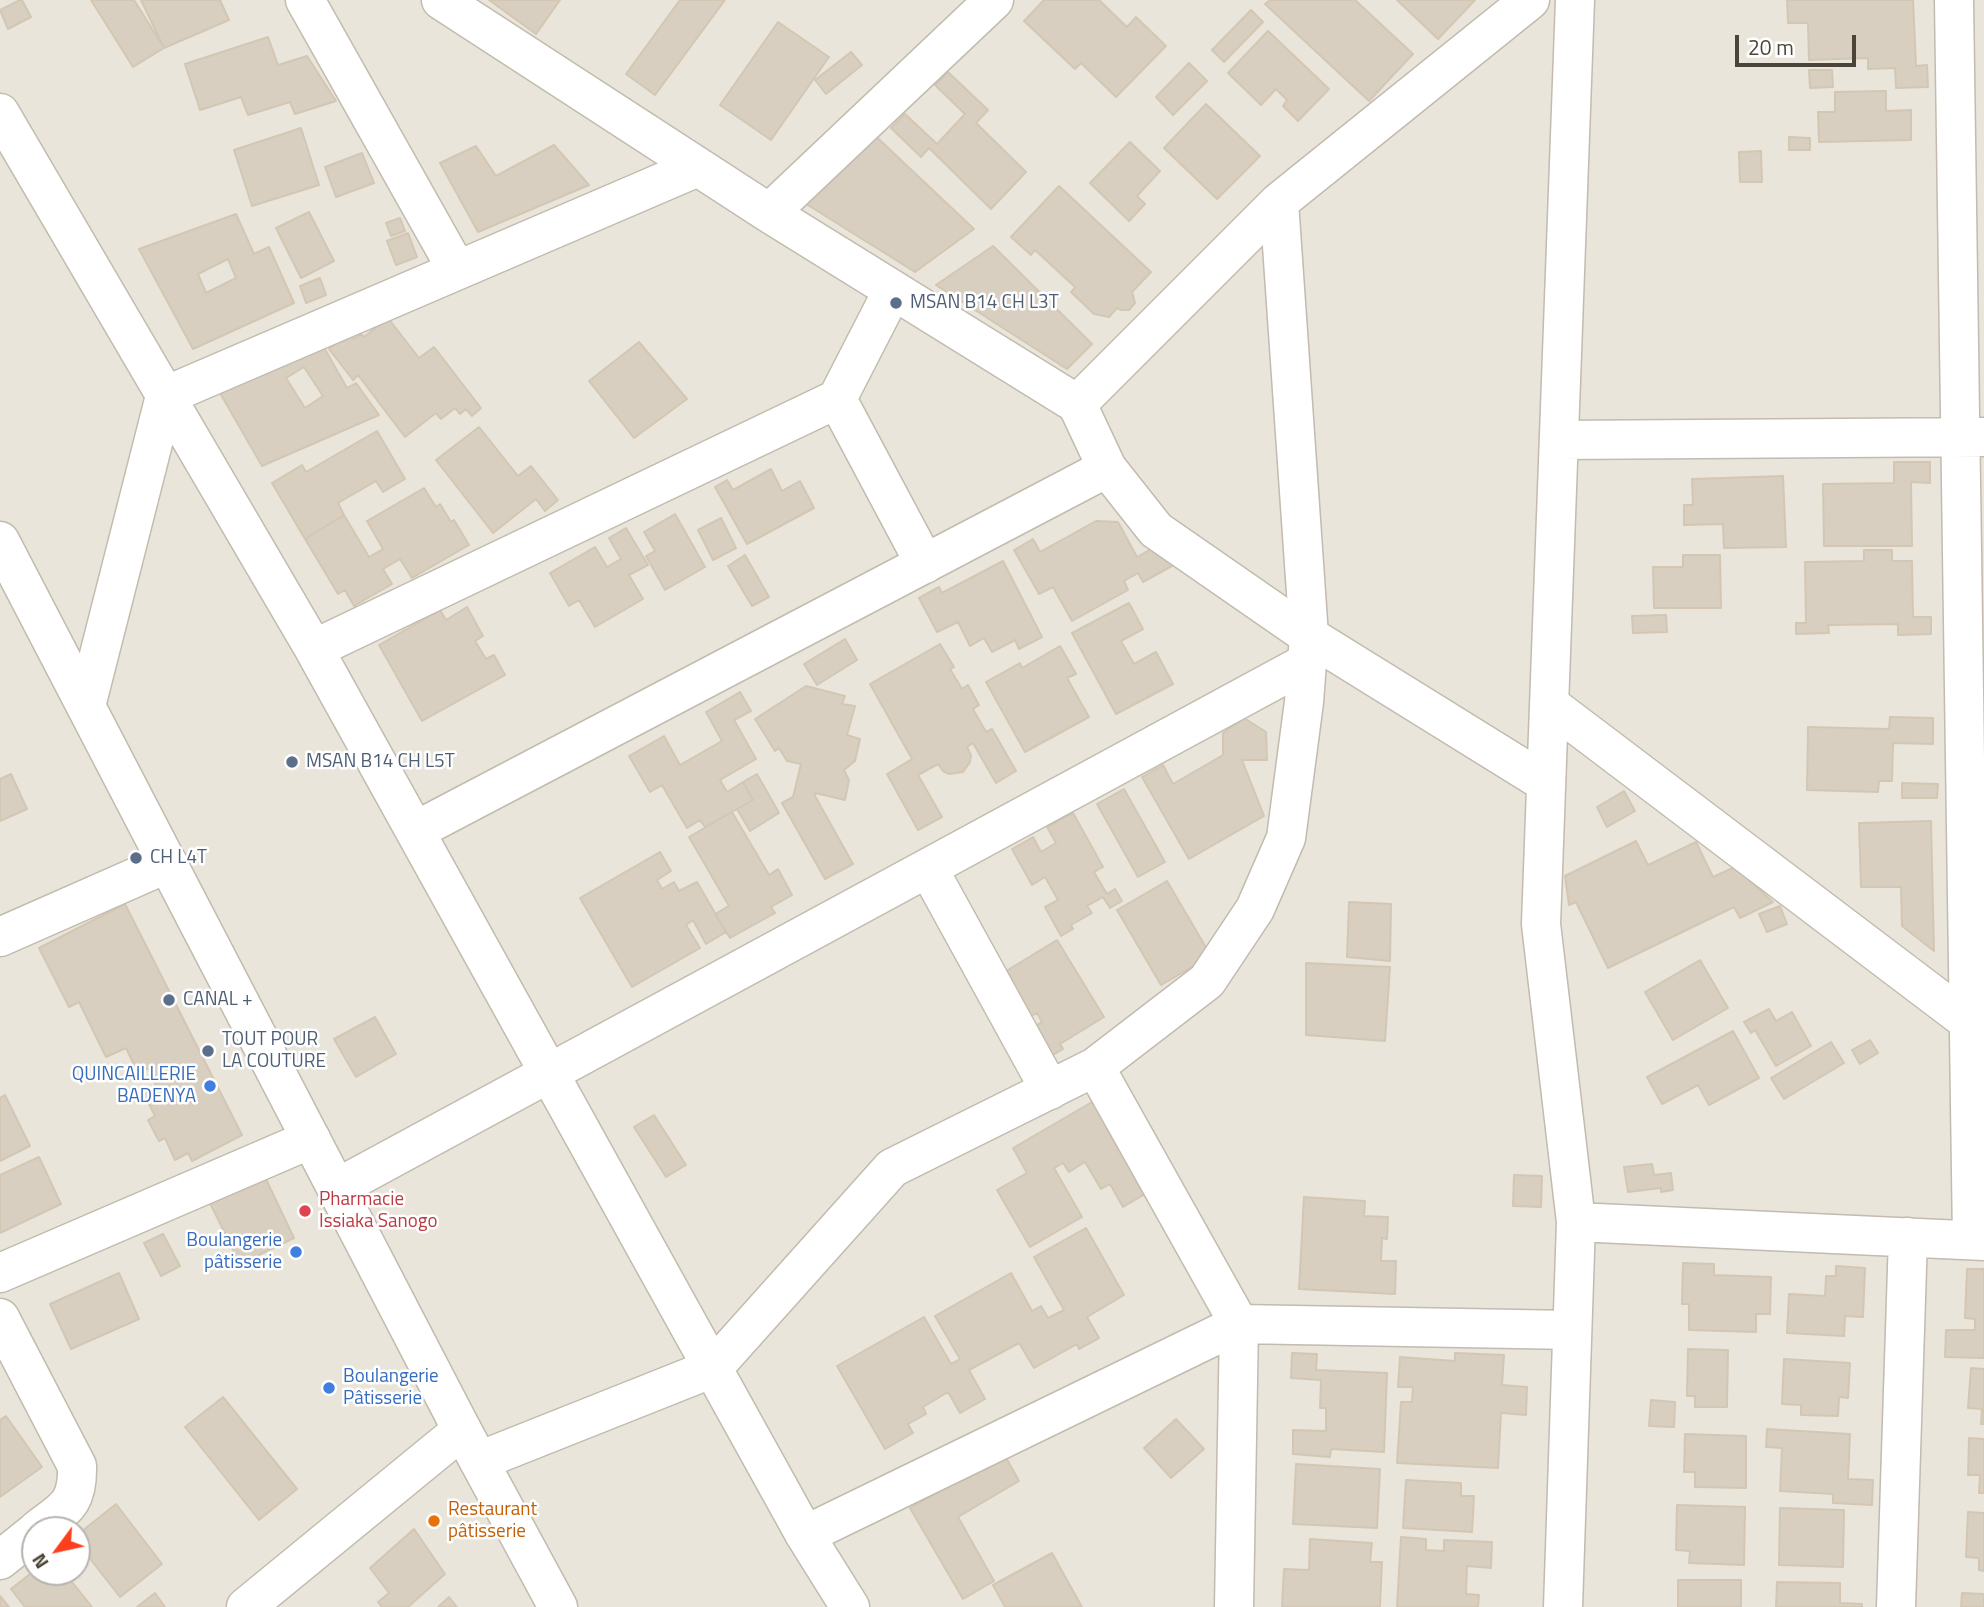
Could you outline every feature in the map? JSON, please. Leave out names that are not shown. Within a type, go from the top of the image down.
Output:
[{"type":"street","points":[[305,0],[457,270]]},
{"type":"street","points":[[441,0],[769,213],[1077,404],[1108,468],[1156,530],[1308,650],[1546,783]]},
{"type":"street","points":[[769,213],[994,0]]},
{"type":"street","points":[[1077,404],[1279,202],[1530,0]]},
{"type":"street","points":[[1563,1607],[1576,1222],[1541,924],[1575,0]]},
{"type":"street","points":[[1576,1222],[1978,1241],[1969,1022],[1972,437],[1970,116],[1954,0]]},
{"type":"street","points":[[0,113],[314,649],[805,1535],[850,1607]]},
{"type":"street","points":[[165,396],[698,167]]},
{"type":"street","points":[[246,1607],[470,1446],[713,1368],[892,1168],[1095,1067],[1207,981],[1255,909],[1286,838],[1304,702],[1308,650],[1279,202]]},
{"type":"street","points":[[314,649],[838,399],[893,290]]},
{"type":"street","points":[[86,706],[165,396]]},
{"type":"street","points":[[838,399],[925,564]]},
{"type":"street","points":[[1559,440],[1972,437]]},
{"type":"street","points":[[415,831],[1108,468]]},
{"type":"street","points":[[0,541],[470,1446],[558,1607]]},
{"type":"street","points":[[337,1188],[928,868],[1308,650]]},
{"type":"street","points":[[1549,704],[1969,1022]]},
{"type":"street","points":[[0,937],[168,863]]},
{"type":"street","points":[[928,868],[1050,1090]]},
{"type":"street","points":[[1095,1067],[1239,1324],[1234,1607]]},
{"type":"street","points":[[0,1273],[311,1139]]},
{"type":"street","points":[[1896,1607],[1908,1237]]},
{"type":"street","points":[[0,1318],[77,1466],[77,1484],[71,1502],[54,1516]]},
{"type":"street","points":[[805,1535],[1239,1324],[1572,1330]]},
{"type":"street","points":[[0,1560],[21,1543]]},
{"type":"shaded area","points":[[0,0],[1984,0],[1984,1607],[0,1607]]},
{"type":"building","points":[[20,0],[31,17],[8,29],[0,10]]},
{"type":"building","points":[[91,0],[134,0],[164,48],[133,67]]},
{"type":"building","points":[[141,0],[220,0],[229,20],[164,48]]},
{"type":"building","points":[[489,0],[560,0],[536,34]]},
{"type":"building","points":[[680,0],[725,0],[655,95],[626,74]]},
{"type":"building","points":[[1044,0],[1099,0],[1127,27],[1136,17],[1166,46],[1116,97],[1081,63],[1075,69],[1024,21]]},
{"type":"building","points":[[1270,0],[1355,0],[1413,54],[1369,101],[1265,4]]},
{"type":"building","points":[[1397,0],[1475,0],[1438,39]]},
{"type":"building","points":[[1787,0],[1913,0],[1916,66],[1927,65],[1928,87],[1896,88],[1895,68],[1868,69],[1868,58],[1809,60],[1808,23],[1788,23]]},
{"type":"building","points":[[1251,10],[1263,22],[1224,62],[1212,50]]},
{"type":"building","points":[[778,22],[829,57],[771,140],[720,105]]},
{"type":"building","points":[[1268,31],[1329,89],[1298,121],[1283,106],[1287,100],[1276,89],[1261,105],[1228,73]]},
{"type":"building","points":[[268,37],[278,65],[307,56],[336,101],[295,114],[290,102],[248,115],[241,97],[200,110],[185,64]]},
{"type":"building","points":[[851,52],[862,65],[826,94],[815,80]]},
{"type":"building","points":[[1189,63],[1207,81],[1173,115],[1156,97]]},
{"type":"building","points":[[1809,70],[1832,70],[1833,87],[1810,88]]},
{"type":"building","points":[[948,72],[988,110],[976,123],[1026,172],[991,209],[929,148],[921,157],[891,128],[905,114],[937,144],[965,114],[935,85]]},
{"type":"building","points":[[1886,91],[1886,111],[1911,110],[1911,140],[1819,142],[1818,112],[1835,112],[1835,92]]},
{"type":"building","points":[[1206,104],[1260,156],[1217,199],[1164,148]]},
{"type":"building","points":[[301,128],[319,185],[252,206],[234,150]]},
{"type":"building","points":[[867,128],[974,229],[915,272],[795,197]]},
{"type":"building","points":[[1789,137],[1810,138],[1810,150],[1789,150]]},
{"type":"building","points":[[1130,142],[1160,171],[1137,196],[1145,204],[1129,221],[1090,183]]},
{"type":"building","points":[[554,145],[589,185],[478,232],[440,163],[476,146],[496,176]]},
{"type":"building","points":[[1761,151],[1762,182],[1740,182],[1739,152]]},
{"type":"building","points":[[362,153],[374,183],[336,197],[325,167]]},
{"type":"building","points":[[1059,186],[1151,272],[1132,292],[1135,303],[1129,310],[1117,308],[1109,317],[1094,314],[1071,292],[1075,287],[1035,250],[1031,255],[1011,237]]},
{"type":"building","points":[[309,212],[334,261],[301,278],[276,228]]},
{"type":"building","points":[[236,214],[254,254],[269,247],[294,303],[193,349],[139,249]],"holes":[[[228,259],[236,278],[206,293],[198,274]]]},
{"type":"building","points":[[400,218],[405,231],[391,236],[386,223]]},
{"type":"building","points":[[408,233],[417,257],[396,265],[387,241]]},
{"type":"building","points":[[993,246],[1092,344],[1067,369],[936,285]]},
{"type":"building","points":[[320,278],[326,295],[306,303],[300,286]]},
{"type":"building","points":[[388,318],[419,358],[434,347],[481,408],[472,416],[466,409],[460,414],[455,408],[441,419],[436,413],[405,437],[358,375],[353,380],[329,349],[349,333],[354,339],[361,334],[364,337]]},
{"type":"building","points":[[639,342],[687,399],[634,438],[589,381]]},
{"type":"building","points":[[322,344],[347,388],[356,383],[379,415],[262,466],[220,393]],"holes":[[[304,367],[323,396],[305,408],[286,378]]]},
{"type":"building","points":[[479,427],[518,476],[531,466],[558,500],[545,511],[536,499],[493,533],[436,460]]},
{"type":"building","points":[[377,431],[405,479],[383,492],[376,481],[338,503],[344,515],[305,539],[272,483],[302,465],[306,472]]},
{"type":"building","points":[[1894,462],[1930,462],[1930,483],[1911,482],[1912,546],[1824,546],[1823,484],[1894,483]]},
{"type":"building","points":[[771,469],[782,491],[800,481],[814,508],[747,544],[715,487],[727,480],[733,490]]},
{"type":"building","points":[[1783,476],[1786,547],[1724,548],[1723,524],[1684,525],[1684,505],[1693,505],[1692,479]]},
{"type":"building","points":[[424,488],[436,507],[440,504],[451,522],[454,520],[469,545],[412,578],[400,559],[383,569],[392,584],[354,606],[345,590],[338,594],[305,539],[344,515],[369,557],[383,549],[367,521]]},
{"type":"building","points":[[675,514],[705,567],[665,590],[646,556],[655,551],[644,532]]},
{"type":"building","points":[[721,518],[736,548],[713,560],[698,530]]},
{"type":"building","points":[[1096,521],[1118,522],[1137,557],[1158,545],[1181,561],[1143,582],[1138,573],[1124,581],[1128,590],[1072,621],[1053,587],[1039,594],[1014,550],[1033,539],[1040,552]]},
{"type":"building","points":[[626,528],[648,565],[629,575],[643,599],[595,627],[579,600],[569,606],[550,573],[595,547],[607,567],[621,559],[609,538]]},
{"type":"building","points":[[1864,550],[1892,550],[1892,561],[1912,561],[1913,617],[1931,617],[1931,634],[1898,635],[1898,624],[1828,625],[1829,633],[1796,634],[1796,623],[1806,623],[1805,562],[1864,561]]},
{"type":"building","points":[[745,555],[769,597],[752,606],[728,566]]},
{"type":"building","points":[[1683,555],[1720,555],[1721,608],[1654,608],[1653,567],[1683,567]]},
{"type":"building","points":[[1003,561],[1042,637],[1019,649],[1015,640],[992,652],[984,638],[970,646],[958,622],[937,632],[919,598],[939,587],[942,593]]},
{"type":"building","points":[[1129,603],[1143,629],[1121,641],[1134,664],[1156,652],[1173,684],[1116,714],[1072,633]]},
{"type":"building","points":[[467,607],[483,636],[475,641],[486,659],[494,655],[505,675],[422,721],[379,645],[440,610],[446,620]]},
{"type":"building","points":[[1666,615],[1667,632],[1633,633],[1632,616]]},
{"type":"building","points":[[845,639],[857,660],[817,685],[804,664]]},
{"type":"building","points":[[940,644],[954,667],[950,669],[962,689],[968,685],[979,705],[973,709],[986,732],[992,729],[1016,771],[996,783],[973,743],[967,747],[971,755],[970,762],[963,772],[949,774],[938,764],[918,775],[942,817],[918,830],[887,774],[912,759],[870,684]]},
{"type":"building","points":[[1060,646],[1076,674],[1067,678],[1089,717],[1025,752],[986,682],[1020,663],[1022,668]]},
{"type":"building","points":[[806,686],[845,696],[842,704],[855,706],[847,735],[860,739],[855,761],[844,770],[849,780],[845,800],[815,793],[853,864],[825,879],[782,803],[793,797],[801,764],[787,761],[779,748],[775,751],[755,719]]},
{"type":"building","points":[[740,692],[751,711],[734,720],[756,759],[720,780],[727,792],[743,782],[753,800],[705,827],[700,820],[687,828],[662,785],[650,792],[629,756],[664,736],[680,765],[722,741],[706,712]]},
{"type":"building","points":[[1890,717],[1933,718],[1933,744],[1893,743],[1892,781],[1879,781],[1878,792],[1807,790],[1808,727],[1889,729]]},
{"type":"building","points":[[1244,718],[1266,732],[1267,760],[1242,760],[1264,816],[1189,859],[1142,777],[1163,765],[1173,784],[1223,755],[1223,733]]},
{"type":"building","points":[[11,774],[27,809],[0,821],[0,779]]},
{"type":"building","points":[[757,774],[779,813],[750,831],[737,809],[753,800],[743,782]]},
{"type":"building","points":[[1902,783],[1938,784],[1937,798],[1902,798]]},
{"type":"building","points":[[1124,789],[1165,862],[1138,877],[1097,804]]},
{"type":"building","points":[[1624,791],[1635,811],[1607,827],[1597,807]]},
{"type":"building","points":[[732,812],[769,875],[778,869],[792,895],[771,907],[775,913],[730,938],[715,914],[729,906],[689,837]]},
{"type":"building","points":[[1073,813],[1103,867],[1094,872],[1107,894],[1115,889],[1122,901],[1110,908],[1103,897],[1087,906],[1092,913],[1071,925],[1073,929],[1061,936],[1045,907],[1058,900],[1045,877],[1032,885],[1012,849],[1033,837],[1041,852],[1056,843],[1047,827]]},
{"type":"building","points":[[1931,821],[1934,951],[1902,926],[1901,887],[1861,887],[1859,823]]},
{"type":"building","points":[[1636,841],[1648,865],[1696,842],[1713,877],[1735,867],[1773,902],[1740,918],[1734,907],[1608,968],[1576,902],[1569,905],[1565,876]]},
{"type":"building","points":[[660,852],[671,871],[657,880],[662,889],[674,882],[679,891],[697,882],[726,932],[706,944],[693,920],[686,925],[700,948],[632,987],[580,898]]},
{"type":"building","points":[[1167,881],[1211,956],[1161,985],[1117,910]]},
{"type":"building","points":[[1349,902],[1391,904],[1390,961],[1347,957]]},
{"type":"building","points":[[125,904],[242,1135],[192,1161],[188,1153],[175,1160],[165,1138],[159,1141],[148,1120],[155,1116],[144,1094],[157,1088],[148,1068],[138,1073],[126,1048],[106,1057],[79,1002],[69,1007],[39,948]]},
{"type":"building","points":[[1780,906],[1787,924],[1767,932],[1759,914]]},
{"type":"building","points":[[1057,940],[1104,1017],[1060,1044],[1063,1049],[1046,1059],[1028,1030],[1042,1022],[1037,1013],[1030,1017],[998,976]]},
{"type":"building","points":[[1700,960],[1728,1008],[1673,1040],[1645,992]]},
{"type":"building","points":[[1306,963],[1390,967],[1385,1041],[1306,1035]]},
{"type":"building","points":[[1769,1009],[1776,1021],[1792,1012],[1811,1046],[1776,1066],[1755,1030],[1751,1033],[1744,1022]]},
{"type":"building","points":[[375,1017],[396,1054],[356,1077],[334,1039]]},
{"type":"building","points":[[1733,1031],[1759,1078],[1709,1105],[1698,1085],[1662,1104],[1647,1077]]},
{"type":"building","points":[[1870,1040],[1878,1053],[1860,1064],[1852,1050]]},
{"type":"building","points":[[1831,1042],[1844,1063],[1784,1099],[1771,1078]]},
{"type":"building","points":[[5,1095],[30,1146],[0,1161],[0,1098]]},
{"type":"building","points":[[1099,1098],[1157,1187],[1123,1207],[1110,1184],[1101,1189],[1085,1162],[1069,1172],[1063,1163],[1054,1168],[1082,1217],[1030,1247],[997,1190],[1027,1173],[1013,1148]]},
{"type":"building","points":[[654,1115],[686,1165],[666,1177],[634,1127]]},
{"type":"building","points":[[39,1157],[61,1204],[0,1233],[0,1175]]},
{"type":"building","points":[[1652,1164],[1654,1175],[1671,1173],[1673,1190],[1661,1192],[1661,1188],[1628,1192],[1624,1167]]},
{"type":"building","points":[[264,1175],[294,1238],[240,1264],[209,1201]]},
{"type":"building","points":[[1514,1175],[1542,1176],[1541,1207],[1513,1206]]},
{"type":"building","points":[[1304,1197],[1365,1201],[1364,1216],[1388,1217],[1387,1239],[1382,1238],[1381,1261],[1396,1261],[1395,1294],[1299,1289]]},
{"type":"building","points":[[1086,1228],[1124,1295],[1087,1317],[1099,1338],[1079,1349],[1077,1344],[1034,1368],[1019,1343],[969,1370],[985,1399],[960,1413],[948,1392],[923,1407],[926,1414],[908,1424],[913,1433],[885,1449],[837,1366],[924,1317],[951,1364],[960,1359],[935,1316],[1011,1273],[1032,1311],[1041,1306],[1048,1318],[1064,1310],[1034,1257]]},
{"type":"building","points":[[163,1234],[180,1266],[161,1276],[144,1243]]},
{"type":"building","points":[[1683,1263],[1714,1264],[1714,1275],[1771,1277],[1770,1314],[1756,1314],[1756,1332],[1689,1330],[1689,1304],[1682,1304]]},
{"type":"building","points":[[1836,1266],[1865,1268],[1863,1317],[1845,1316],[1844,1336],[1787,1333],[1789,1294],[1825,1296],[1826,1276],[1836,1276]]},
{"type":"building","points":[[1967,1269],[1984,1269],[1984,1358],[1945,1357],[1946,1330],[1975,1330],[1975,1319],[1965,1318]]},
{"type":"building","points":[[119,1273],[139,1319],[71,1349],[50,1304]]},
{"type":"building","points":[[1688,1349],[1728,1350],[1727,1407],[1695,1407],[1695,1396],[1687,1396]]},
{"type":"building","points":[[1292,1353],[1317,1354],[1316,1370],[1387,1373],[1384,1452],[1331,1449],[1330,1457],[1293,1454],[1293,1430],[1326,1431],[1326,1408],[1320,1408],[1321,1380],[1291,1378]]},
{"type":"building","points":[[1455,1353],[1504,1355],[1502,1385],[1527,1387],[1526,1415],[1501,1413],[1498,1468],[1397,1463],[1401,1402],[1412,1402],[1413,1387],[1398,1387],[1400,1357],[1455,1361]]},
{"type":"building","points":[[1784,1359],[1850,1363],[1848,1398],[1839,1397],[1838,1416],[1801,1415],[1801,1405],[1782,1404]]},
{"type":"building","points":[[1971,1368],[1984,1369],[1984,1424],[1981,1424],[1982,1409],[1968,1408]]},
{"type":"building","points":[[223,1397],[297,1489],[259,1520],[185,1427]]},
{"type":"building","points":[[1651,1400],[1675,1402],[1674,1427],[1649,1426]]},
{"type":"building","points":[[6,1416],[42,1467],[0,1497],[0,1420]]},
{"type":"building","points":[[1176,1419],[1204,1449],[1171,1478],[1144,1448]]},
{"type":"building","points":[[1767,1429],[1850,1434],[1848,1479],[1873,1480],[1872,1505],[1833,1503],[1833,1494],[1780,1491],[1782,1448],[1766,1447]]},
{"type":"building","points":[[1685,1434],[1746,1436],[1746,1488],[1695,1487],[1695,1472],[1684,1472]]},
{"type":"building","points":[[1969,1438],[1984,1439],[1984,1493],[1979,1493],[1980,1475],[1968,1475]]},
{"type":"building","points":[[1004,1454],[1019,1481],[958,1517],[994,1581],[963,1599],[910,1508]]},
{"type":"building","points":[[1296,1464],[1380,1469],[1377,1528],[1293,1524]]},
{"type":"building","points":[[1406,1480],[1461,1483],[1461,1496],[1474,1496],[1472,1532],[1403,1528]]},
{"type":"building","points":[[116,1504],[162,1564],[120,1597],[91,1560],[91,1524]]},
{"type":"building","points":[[1677,1505],[1745,1507],[1744,1565],[1689,1563],[1690,1551],[1676,1550]]},
{"type":"building","points":[[1780,1508],[1844,1510],[1843,1567],[1779,1565]]},
{"type":"building","points":[[1968,1512],[1984,1513],[1984,1571],[1979,1570],[1979,1558],[1966,1557]]},
{"type":"building","points":[[414,1529],[445,1574],[408,1607],[382,1607],[378,1602],[389,1593],[370,1568]]},
{"type":"building","points":[[1401,1537],[1426,1539],[1426,1550],[1444,1551],[1444,1540],[1492,1542],[1491,1568],[1467,1566],[1466,1594],[1479,1595],[1478,1607],[1397,1607]]},
{"type":"building","points":[[1310,1539],[1372,1543],[1370,1562],[1382,1562],[1380,1607],[1282,1607],[1284,1569],[1309,1570]]},
{"type":"building","points":[[1052,1553],[1082,1607],[1005,1607],[993,1585]]},
{"type":"building","points":[[1678,1580],[1741,1580],[1741,1607],[1678,1607]]},
{"type":"building","points":[[21,1581],[21,1586],[75,1586],[92,1607],[25,1607],[11,1589]]},
{"type":"building","points":[[1777,1582],[1840,1583],[1840,1603],[1862,1604],[1862,1607],[1776,1607]]},
{"type":"building","points":[[155,1593],[165,1607],[137,1607]]},
{"type":"building","points":[[1962,1593],[1984,1594],[1984,1607],[1961,1607]]},
{"type":"building","points":[[0,1596],[9,1607],[0,1607]]},
{"type":"building","points":[[449,1597],[457,1607],[438,1607]]},
{"type":"place","name":"MSAN B14 CH L3T","points":[[896,303]]},
{"type":"place","name":"MSAN B14 CH L5T","points":[[292,762]]},
{"type":"place","name":"CH L4T","points":[[136,858]]},
{"type":"place","name":"CANAL +","points":[[169,1000]]},
{"type":"place","name":"TOUT POUR LA COUTURE","points":[[208,1051]]},
{"type":"place","name":"QUINCAILLERIE BADENYA","points":[[210,1086]]},
{"type":"place","name":"Pharmacie Issiaka Sanogo","points":[[305,1211]]},
{"type":"place","name":"Boulangerie pâtisserie","points":[[296,1252]]},
{"type":"place","name":"Boulangerie Pâtisserie","points":[[329,1388]]},
{"type":"place","name":"Restaurant pâtisserie","points":[[434,1521]]}]
